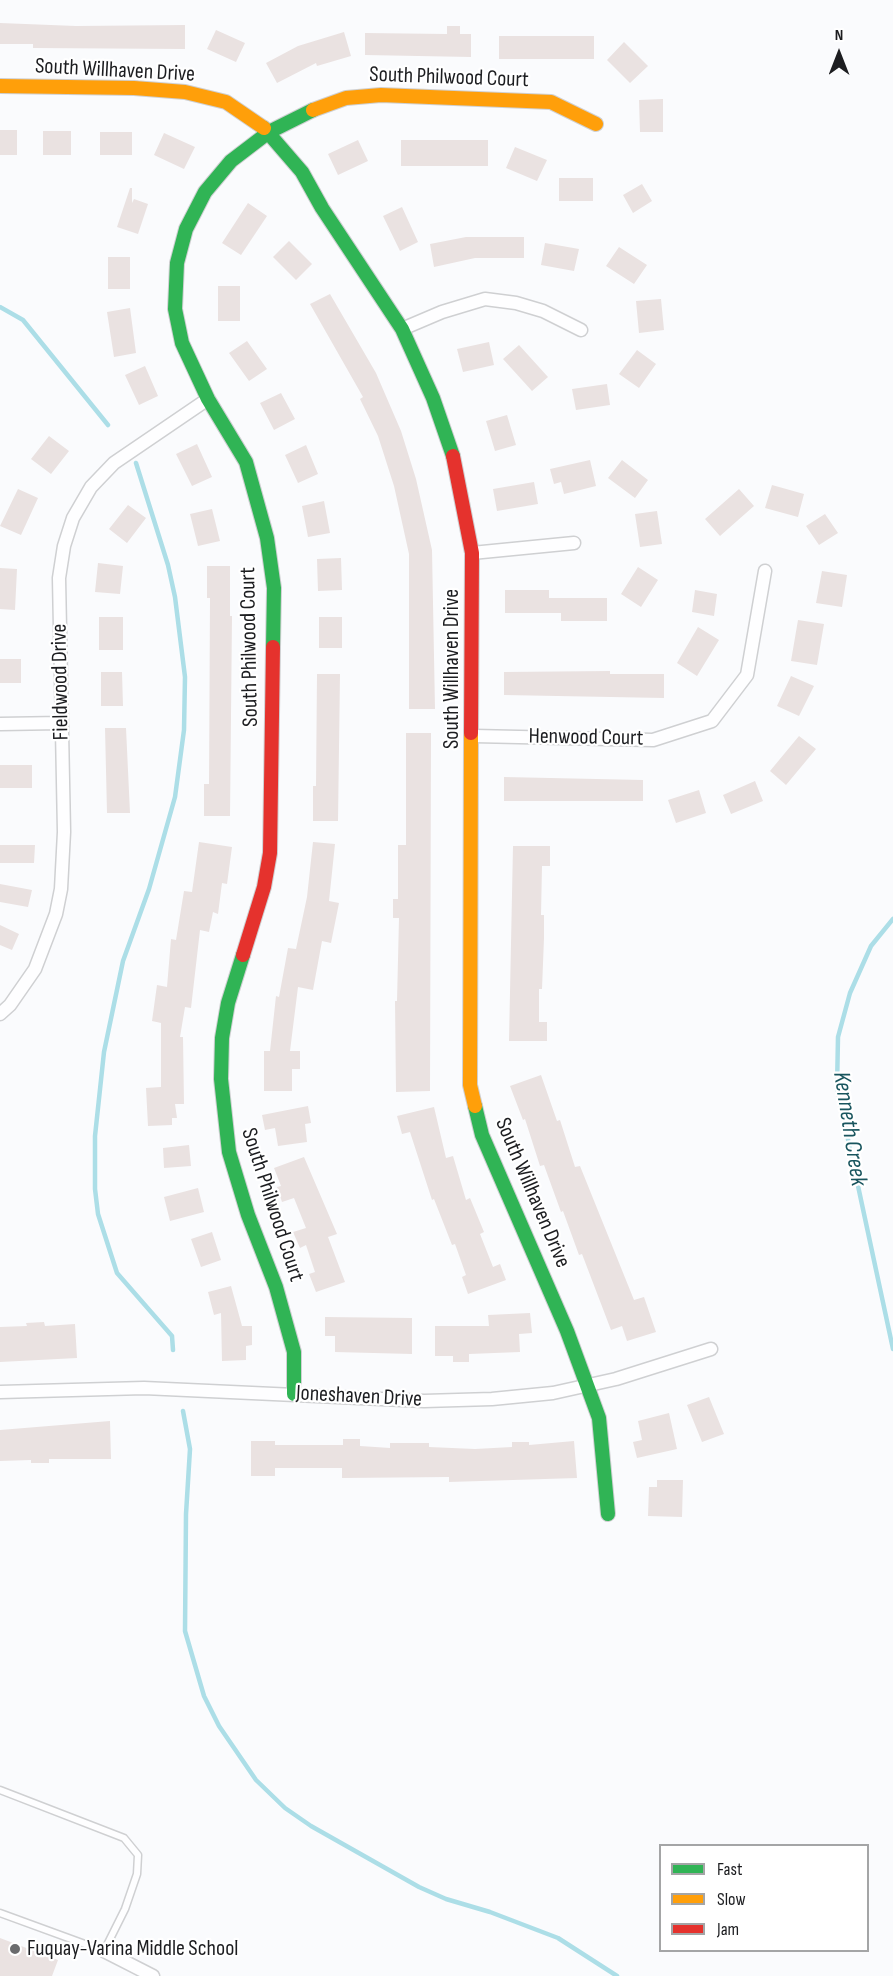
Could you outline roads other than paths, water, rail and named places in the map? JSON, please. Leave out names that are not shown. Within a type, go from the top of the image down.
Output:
[{"type":"street","name":"South Willhaven Drive","points":[[0,86],[134,88],[185,92],[226,102],[269,132],[303,172],[322,208],[402,329],[433,398],[457,468],[472,553],[474,736],[468,1037],[470,1085],[482,1135],[567,1331],[599,1418],[608,1514]]},
{"type":"street","name":"South Philwood Court","points":[[294,1394],[294,1352],[276,1287],[248,1215],[229,1152],[221,1079],[222,1038],[228,1003],[264,887],[270,853],[274,588],[267,538],[246,462],[208,399],[182,343],[175,309],[177,263],[186,229],[205,192],[231,161],[269,132],[315,109],[346,98],[381,95],[551,102],[596,124]]},
{"type":"street","points":[[402,329],[442,312],[485,299],[516,303],[543,311],[581,330]]},
{"type":"street","name":"Fieldwood Drive","points":[[0,1014],[35,969],[56,914],[61,889],[63,842],[59,578],[64,546],[73,518],[91,487],[114,463],[208,399]]},
{"type":"street","points":[[472,553],[574,543]]},
{"type":"street","name":"Henwood Court","points":[[474,736],[653,740],[712,721],[747,675],[765,571]]},
{"type":"street","points":[[0,724],[61,723]]},
{"type":"street","name":"Joneshaven Drive","points":[[0,1392],[134,1388],[424,1401],[492,1399],[553,1393],[616,1379],[711,1349]]},
{"type":"street","points":[[104,1952],[153,1976]]},
{"type":"lane","points":[[0,1790],[124,1838],[138,1855],[137,1874],[127,1904],[104,1952],[0,1913]]},
{"type":"waterway","points":[[0,307],[23,320],[108,425]]},
{"type":"waterway","points":[[136,463],[168,565],[175,597],[185,677],[184,730],[175,797],[149,889],[123,961],[104,1052],[95,1136],[95,1189],[98,1214],[117,1273],[172,1336],[173,1350]]},
{"type":"waterway","name":"Kenneth Creek","points":[[893,919],[871,946],[850,993],[838,1037],[837,1088],[893,1349]]},
{"type":"waterway","points":[[183,1411],[190,1449],[186,1514],[185,1631],[204,1696],[219,1726],[256,1780],[285,1808],[311,1826],[419,1887],[446,1899],[490,1912],[558,1938],[617,1976]]},
{"type":"place","name":"Fuquay-Varina Middle School","points":[[15,1949]]}]
